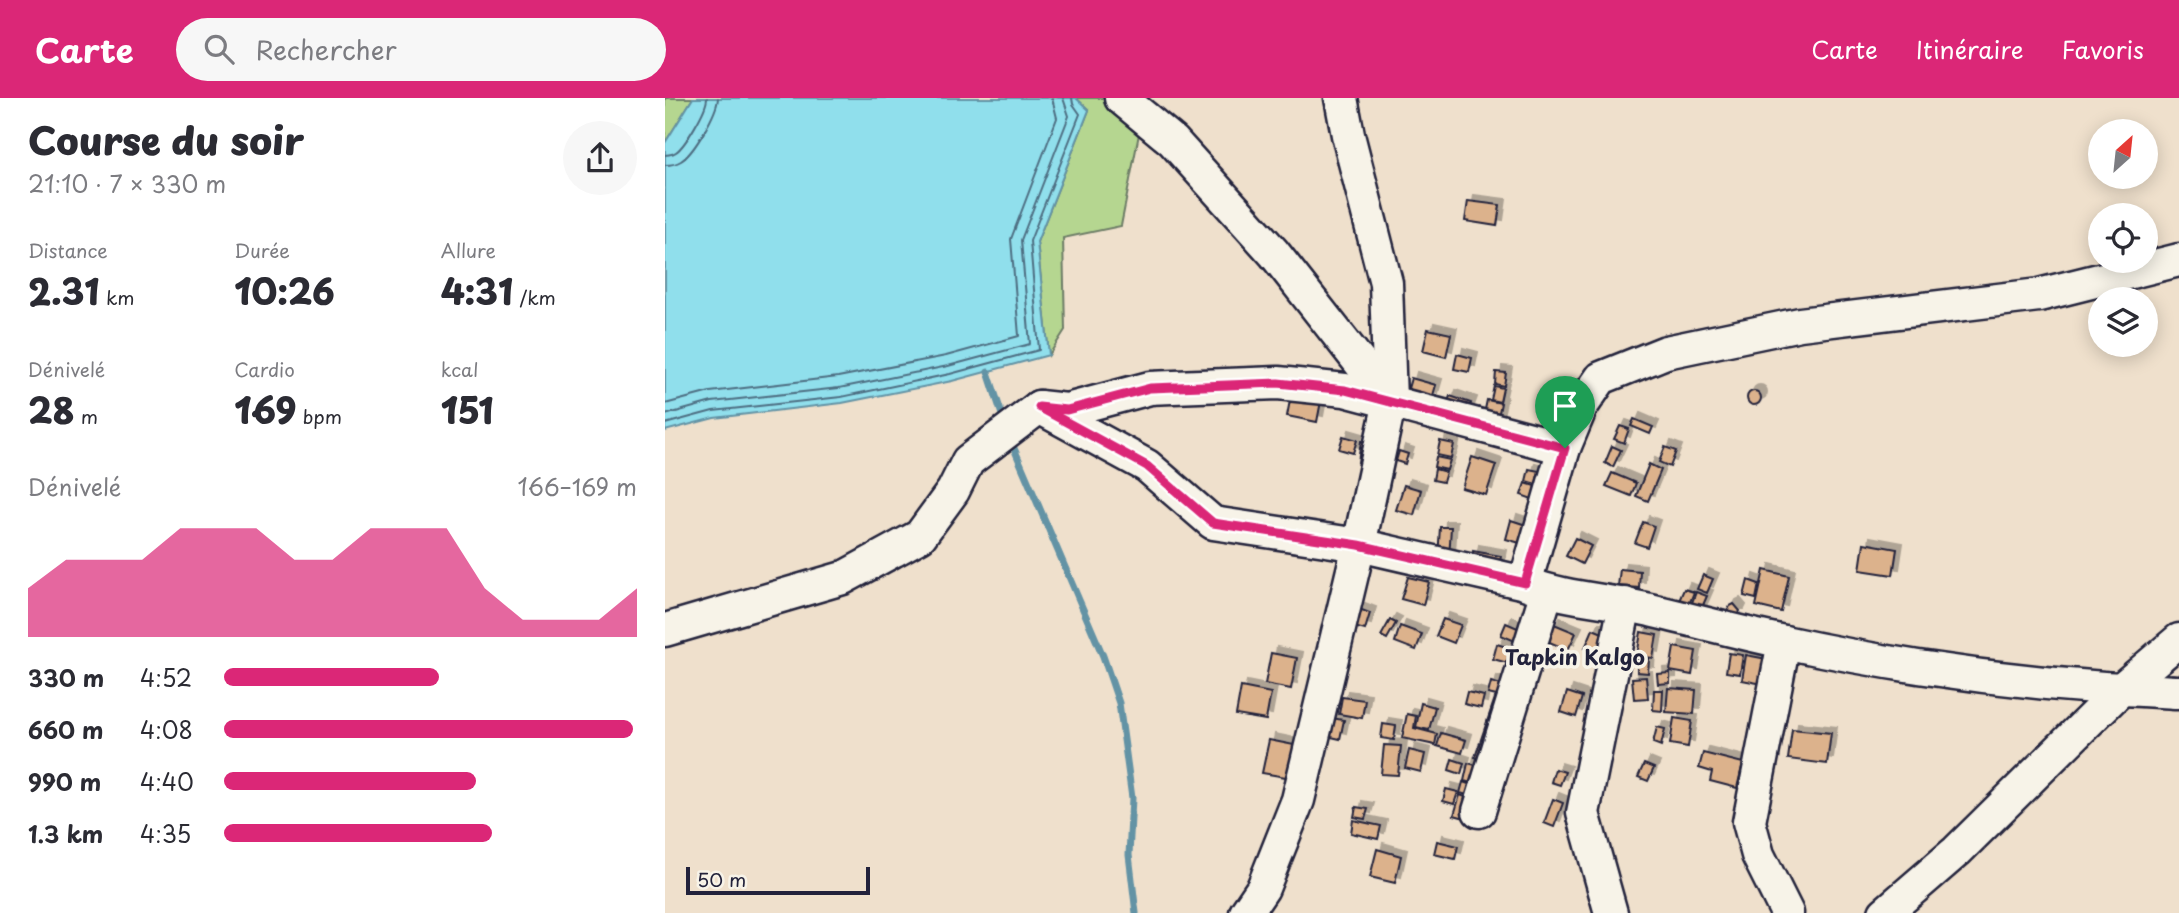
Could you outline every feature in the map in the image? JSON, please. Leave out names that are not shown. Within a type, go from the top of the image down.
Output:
[{"type":"street","points":[[1121,98],[1173,141],[1274,253],[1391,401]]},
{"type":"street","points":[[1246,913],[1263,888],[1298,800],[1391,401],[1386,282],[1341,98]]},
{"type":"street","points":[[1479,811],[1536,587],[1565,448],[1581,407],[1601,378],[1666,352],[1800,324],[2039,295],[2179,260]]},
{"type":"street","points":[[665,630],[843,578],[920,536],[953,491],[968,461],[1039,407],[1067,410],[1150,388],[1278,383],[1345,390],[1565,448]]},
{"type":"street","points":[[1039,407],[1147,466],[1213,523],[1359,545],[1784,642],[1935,669],[2120,690],[2179,692]]},
{"type":"street","points":[[1611,913],[1583,813],[1625,604]]},
{"type":"street","points":[[1885,913],[1957,851],[2120,690],[2179,640]]},
{"type":"street","points":[[1784,642],[1748,822],[1758,855],[1787,913]]},
{"type":"green space","points":[[665,98],[693,98],[665,143]]},
{"type":"green space","points":[[1076,98],[1146,98],[1121,226],[1063,238],[1065,330],[1049,355],[1037,242],[1089,110]]},
{"type":"water","points":[[693,98],[1076,98],[1089,110],[1037,242],[1049,355],[952,381],[842,403],[714,418],[665,431],[665,143]]},
{"type":"building","points":[[1468,201],[1500,205],[1497,226],[1465,221]]},
{"type":"building","points":[[1428,329],[1451,334],[1446,357],[1423,351]]},
{"type":"building","points":[[1457,354],[1472,358],[1469,372],[1454,369]]},
{"type":"building","points":[[1496,372],[1506,373],[1504,386],[1495,384]]},
{"type":"building","points":[[1411,378],[1436,385],[1432,399],[1407,392]]},
{"type":"building","points":[[1494,386],[1503,388],[1500,402],[1491,400]]},
{"type":"building","points":[[1751,391],[1757,391],[1761,398],[1757,405],[1751,405],[1747,401],[1747,395]]},
{"type":"building","points":[[1291,395],[1321,401],[1317,422],[1287,416]]},
{"type":"building","points":[[1450,396],[1471,403],[1467,414],[1446,407]]},
{"type":"building","points":[[1487,400],[1501,403],[1497,422],[1483,419]]},
{"type":"building","points":[[1634,419],[1653,427],[1650,434],[1631,426]]},
{"type":"building","points":[[1620,426],[1629,429],[1624,443],[1614,439]]},
{"type":"building","points":[[1343,436],[1357,440],[1353,453],[1339,449]]},
{"type":"building","points":[[1361,441],[1372,442],[1370,463],[1358,462]]},
{"type":"building","points":[[1440,441],[1454,444],[1451,458],[1437,455]]},
{"type":"building","points":[[1612,446],[1621,450],[1613,467],[1605,463]]},
{"type":"building","points":[[1665,447],[1676,451],[1670,467],[1659,462]]},
{"type":"building","points":[[1399,451],[1408,454],[1405,464],[1396,461]]},
{"type":"building","points":[[1436,457],[1450,460],[1447,470],[1434,467]]},
{"type":"building","points":[[1472,457],[1496,465],[1486,495],[1462,488]]},
{"type":"building","points":[[1649,464],[1661,470],[1648,501],[1636,496]]},
{"type":"building","points":[[1435,469],[1446,472],[1443,482],[1433,480]]},
{"type":"building","points":[[1529,469],[1539,471],[1536,484],[1526,481]]},
{"type":"building","points":[[1612,473],[1636,483],[1631,496],[1606,486]]},
{"type":"building","points":[[1525,483],[1535,486],[1532,499],[1521,495]]},
{"type":"building","points":[[1404,485],[1421,490],[1414,515],[1396,510]]},
{"type":"building","points":[[1511,520],[1526,525],[1520,543],[1506,539]]},
{"type":"building","points":[[1643,522],[1654,526],[1647,547],[1635,543]]},
{"type":"building","points":[[1440,527],[1451,527],[1449,559],[1438,558]]},
{"type":"building","points":[[1575,538],[1591,546],[1582,564],[1566,556]]},
{"type":"building","points":[[1864,543],[1897,549],[1893,575],[1860,570]]},
{"type":"building","points":[[1473,551],[1501,556],[1498,571],[1470,566]]},
{"type":"building","points":[[1620,569],[1640,571],[1639,588],[1618,586]]},
{"type":"building","points":[[1764,570],[1789,576],[1781,612],[1756,606]]},
{"type":"building","points":[[1703,575],[1713,579],[1707,593],[1697,589]]},
{"type":"building","points":[[1408,577],[1429,582],[1423,605],[1401,599]]},
{"type":"building","points":[[1748,580],[1759,584],[1756,599],[1744,596]]},
{"type":"building","points":[[1684,589],[1694,592],[1688,607],[1678,603]]},
{"type":"building","points":[[1696,592],[1707,596],[1700,612],[1690,608]]},
{"type":"building","points":[[1734,604],[1740,611],[1738,615],[1729,615],[1728,610]]},
{"type":"building","points":[[1359,609],[1370,613],[1365,630],[1354,627]]},
{"type":"building","points":[[1443,619],[1461,625],[1454,643],[1436,636]]},
{"type":"building","points":[[1390,620],[1396,623],[1387,639],[1381,636]]},
{"type":"building","points":[[1506,623],[1520,629],[1515,641],[1501,635]]},
{"type":"building","points":[[1554,624],[1576,633],[1568,650],[1547,641]]},
{"type":"building","points":[[1400,626],[1422,634],[1416,650],[1395,642]]},
{"type":"building","points":[[1593,629],[1605,634],[1597,653],[1585,648]]},
{"type":"building","points":[[1641,632],[1657,635],[1653,658],[1637,656]]},
{"type":"building","points":[[1497,644],[1512,649],[1508,663],[1493,659]]},
{"type":"building","points":[[1674,647],[1696,651],[1692,675],[1670,671]]},
{"type":"building","points":[[1271,653],[1297,658],[1291,689],[1265,684]]},
{"type":"building","points":[[1729,653],[1743,655],[1740,674],[1726,672]]},
{"type":"building","points":[[1746,655],[1772,660],[1768,685],[1742,680]]},
{"type":"building","points":[[1637,659],[1649,659],[1648,673],[1637,672]]},
{"type":"building","points":[[1670,673],[1670,683],[1658,684],[1657,674]]},
{"type":"building","points":[[1646,677],[1648,698],[1634,699],[1632,678]]},
{"type":"building","points":[[1491,682],[1508,687],[1505,698],[1488,694]]},
{"type":"building","points":[[1241,687],[1271,693],[1266,720],[1236,715]]},
{"type":"building","points":[[1668,688],[1696,690],[1694,714],[1666,712]]},
{"type":"building","points":[[1654,690],[1663,690],[1662,711],[1653,710]]},
{"type":"building","points":[[1467,692],[1484,696],[1481,708],[1464,704]]},
{"type":"building","points":[[1567,692],[1582,697],[1576,717],[1561,712]]},
{"type":"building","points":[[1342,697],[1365,700],[1362,718],[1339,714]]},
{"type":"building","points":[[1495,698],[1511,704],[1492,762],[1475,757]]},
{"type":"building","points":[[1421,703],[1435,707],[1429,730],[1416,727]]},
{"type":"building","points":[[1407,714],[1416,716],[1414,728],[1437,734],[1435,745],[1402,738]]},
{"type":"building","points":[[1331,718],[1344,720],[1340,739],[1327,736]]},
{"type":"building","points":[[1674,718],[1692,721],[1688,747],[1670,744]]},
{"type":"building","points":[[1383,724],[1396,726],[1394,740],[1381,738]]},
{"type":"building","points":[[1657,727],[1665,729],[1661,746],[1653,743]]},
{"type":"building","points":[[1792,729],[1831,733],[1827,764],[1788,759]]},
{"type":"building","points":[[1441,733],[1466,740],[1462,753],[1437,746]]},
{"type":"building","points":[[1269,740],[1299,746],[1292,778],[1262,773]]},
{"type":"building","points":[[1384,745],[1401,746],[1398,775],[1381,774]]},
{"type":"building","points":[[1409,750],[1425,754],[1421,772],[1405,768]]},
{"type":"building","points":[[1703,753],[1743,763],[1737,788],[1710,781],[1712,772],[1699,768]]},
{"type":"building","points":[[1452,759],[1464,763],[1461,774],[1449,770]]},
{"type":"building","points":[[1468,763],[1479,766],[1475,784],[1464,781]]},
{"type":"building","points":[[1644,764],[1654,768],[1648,781],[1638,777]]},
{"type":"building","points":[[1555,769],[1565,772],[1560,785],[1551,782]]},
{"type":"building","points":[[1463,782],[1474,786],[1471,796],[1460,793]]},
{"type":"building","points":[[1446,789],[1458,792],[1454,804],[1443,801]]},
{"type":"building","points":[[1460,795],[1471,799],[1465,818],[1454,815]]},
{"type":"building","points":[[1553,799],[1563,803],[1554,827],[1544,823]]},
{"type":"building","points":[[1356,807],[1368,809],[1365,819],[1354,817]]},
{"type":"building","points":[[1353,820],[1381,826],[1378,839],[1351,833]]},
{"type":"building","points":[[1437,841],[1458,846],[1455,859],[1434,854]]},
{"type":"building","points":[[1377,849],[1401,856],[1395,883],[1370,877]]},
{"type":"waterway","points":[[988,372],[1005,424]]},
{"type":"waterway","points":[[1010,439],[1103,656],[1119,703],[1132,798],[1129,855],[1136,913]]},
{"type":"district","name":"Tapkin Kalgo","points":[[1575,658]]},
{"type":"route","points":[[1278,383],[1345,390],[1565,448],[1525,583],[1359,545],[1213,523],[1147,466],[1039,407],[1067,410],[1150,388],[1278,383]]}]
